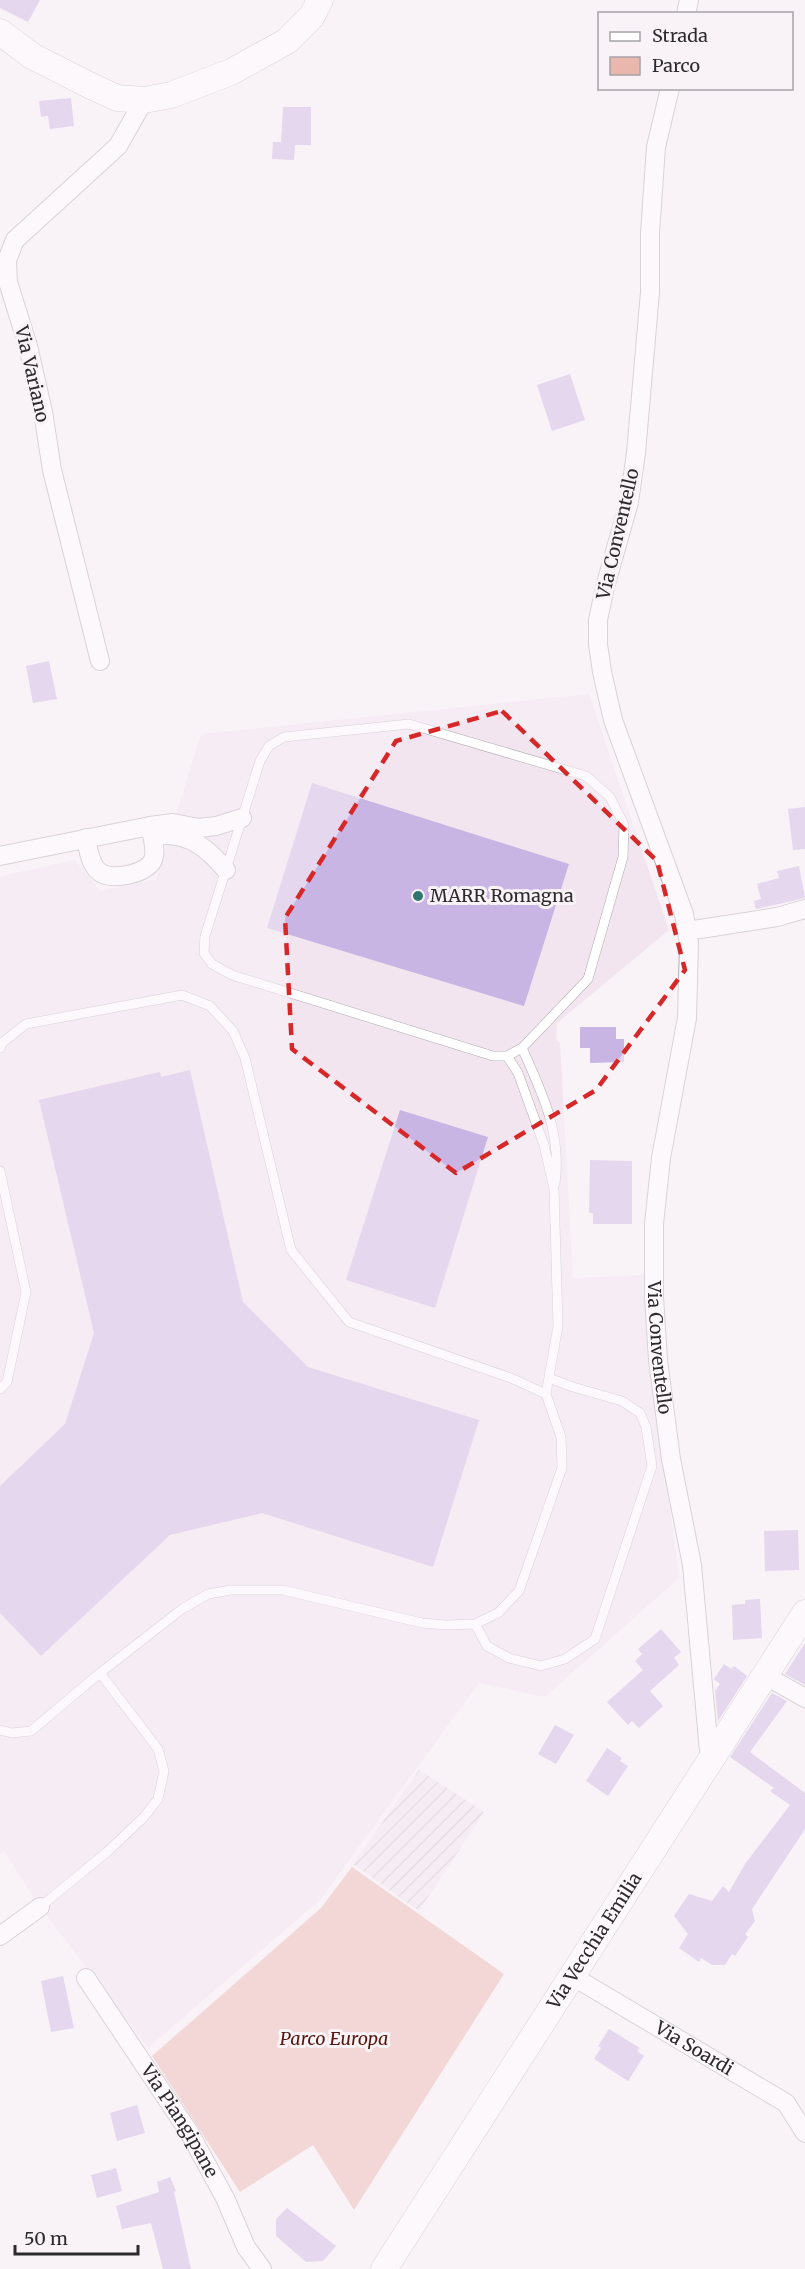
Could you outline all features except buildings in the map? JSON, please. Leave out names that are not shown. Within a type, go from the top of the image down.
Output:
[{"type":"street","points":[[0,32],[32,56],[89,85],[117,98],[144,100],[171,95],[231,72],[287,40],[312,16],[320,0]]},
{"type":"street","name":"Via Conventello","points":[[670,90],[656,147],[650,233],[650,292],[636,453],[629,502],[605,586],[598,620],[598,644],[602,672],[614,720],[684,914],[689,944],[687,1018],[661,1158],[654,1224],[654,1297],[658,1360],[671,1459],[692,1565],[710,1762]]},
{"type":"street","name":"Via Variano","points":[[100,661],[52,470],[43,412],[28,346],[8,282],[7,260],[15,240],[118,146],[144,100]]},
{"type":"street","points":[[0,866],[174,823],[199,828],[216,826],[242,818]]},
{"type":"street","points":[[87,843],[93,863],[101,875],[111,878],[144,871],[151,864],[155,848],[151,830]]},
{"type":"street","points":[[151,830],[176,834],[199,843],[226,870]]},
{"type":"street","points":[[0,856],[87,843]]},
{"type":"street","points":[[687,931],[777,917],[805,909]]},
{"type":"street","name":"Via Vecchia Emilia","points":[[384,2269],[803,1620]]},
{"type":"street","points":[[765,1676],[805,1698]]},
{"type":"street","points":[[0,1935],[40,1907]]},
{"type":"street","name":"Via Soardi","points":[[572,1976],[786,2103],[805,2133]]},
{"type":"street","name":"Via Piangipane","points":[[86,1978],[189,2132],[225,2198],[246,2247],[262,2269]]},
{"type":"lane","points":[[409,724],[586,776],[610,797],[624,825],[623,857],[588,979],[522,1048],[507,1056],[493,1056],[231,975],[212,964],[204,953],[205,936],[226,870],[260,761],[269,746],[284,737],[409,724]]},
{"type":"lane","points":[[0,1048],[2,1043],[26,1024],[182,995],[210,1006],[233,1031],[245,1058],[291,1250],[350,1323],[511,1378],[546,1394]]},
{"type":"lane","points":[[0,1731],[12,1733],[31,1731],[100,1672],[182,1609],[208,1594],[231,1590],[283,1590],[422,1623],[446,1625],[475,1624],[498,1614],[519,1591],[562,1468],[561,1437],[546,1394],[558,1326],[554,1189],[558,1164],[554,1125],[540,1086],[522,1048]]},
{"type":"lane","points":[[507,1056],[518,1073],[544,1145],[554,1189]]},
{"type":"lane","points":[[0,1171],[26,1292],[7,1382],[0,1389]]},
{"type":"lane","points":[[475,1624],[487,1646],[508,1658],[541,1666],[565,1659],[595,1638],[652,1466],[646,1427],[640,1413],[622,1401],[549,1378]]},
{"type":"lane","points":[[40,1907],[107,1852],[144,1817],[158,1799],[164,1771],[158,1749],[100,1672]]},
{"type":"highlighted area","points":[[502,711],[657,861],[685,970],[596,1090],[456,1173],[292,1049],[285,918],[396,741]]},
{"type":"shaded area","points":[[589,694],[669,930],[557,1023],[556,1039],[560,1043],[573,1278],[645,1275],[649,1344],[679,1578],[545,1697],[479,1683],[320,1900],[148,2048],[40,1907],[4,1851],[0,1854],[0,878],[75,860],[100,891],[156,879],[201,734]]},
{"type":"shaded area","points":[[419,1770],[484,1812],[419,1911],[353,1864]]},
{"type":"green space","name":"Parco Europa","points":[[352,1867],[504,1974],[354,2210],[313,2145],[240,2192],[152,2056],[321,1908]]},
{"type":"place","name":"MARR Romagna","points":[[418,896]]}]
